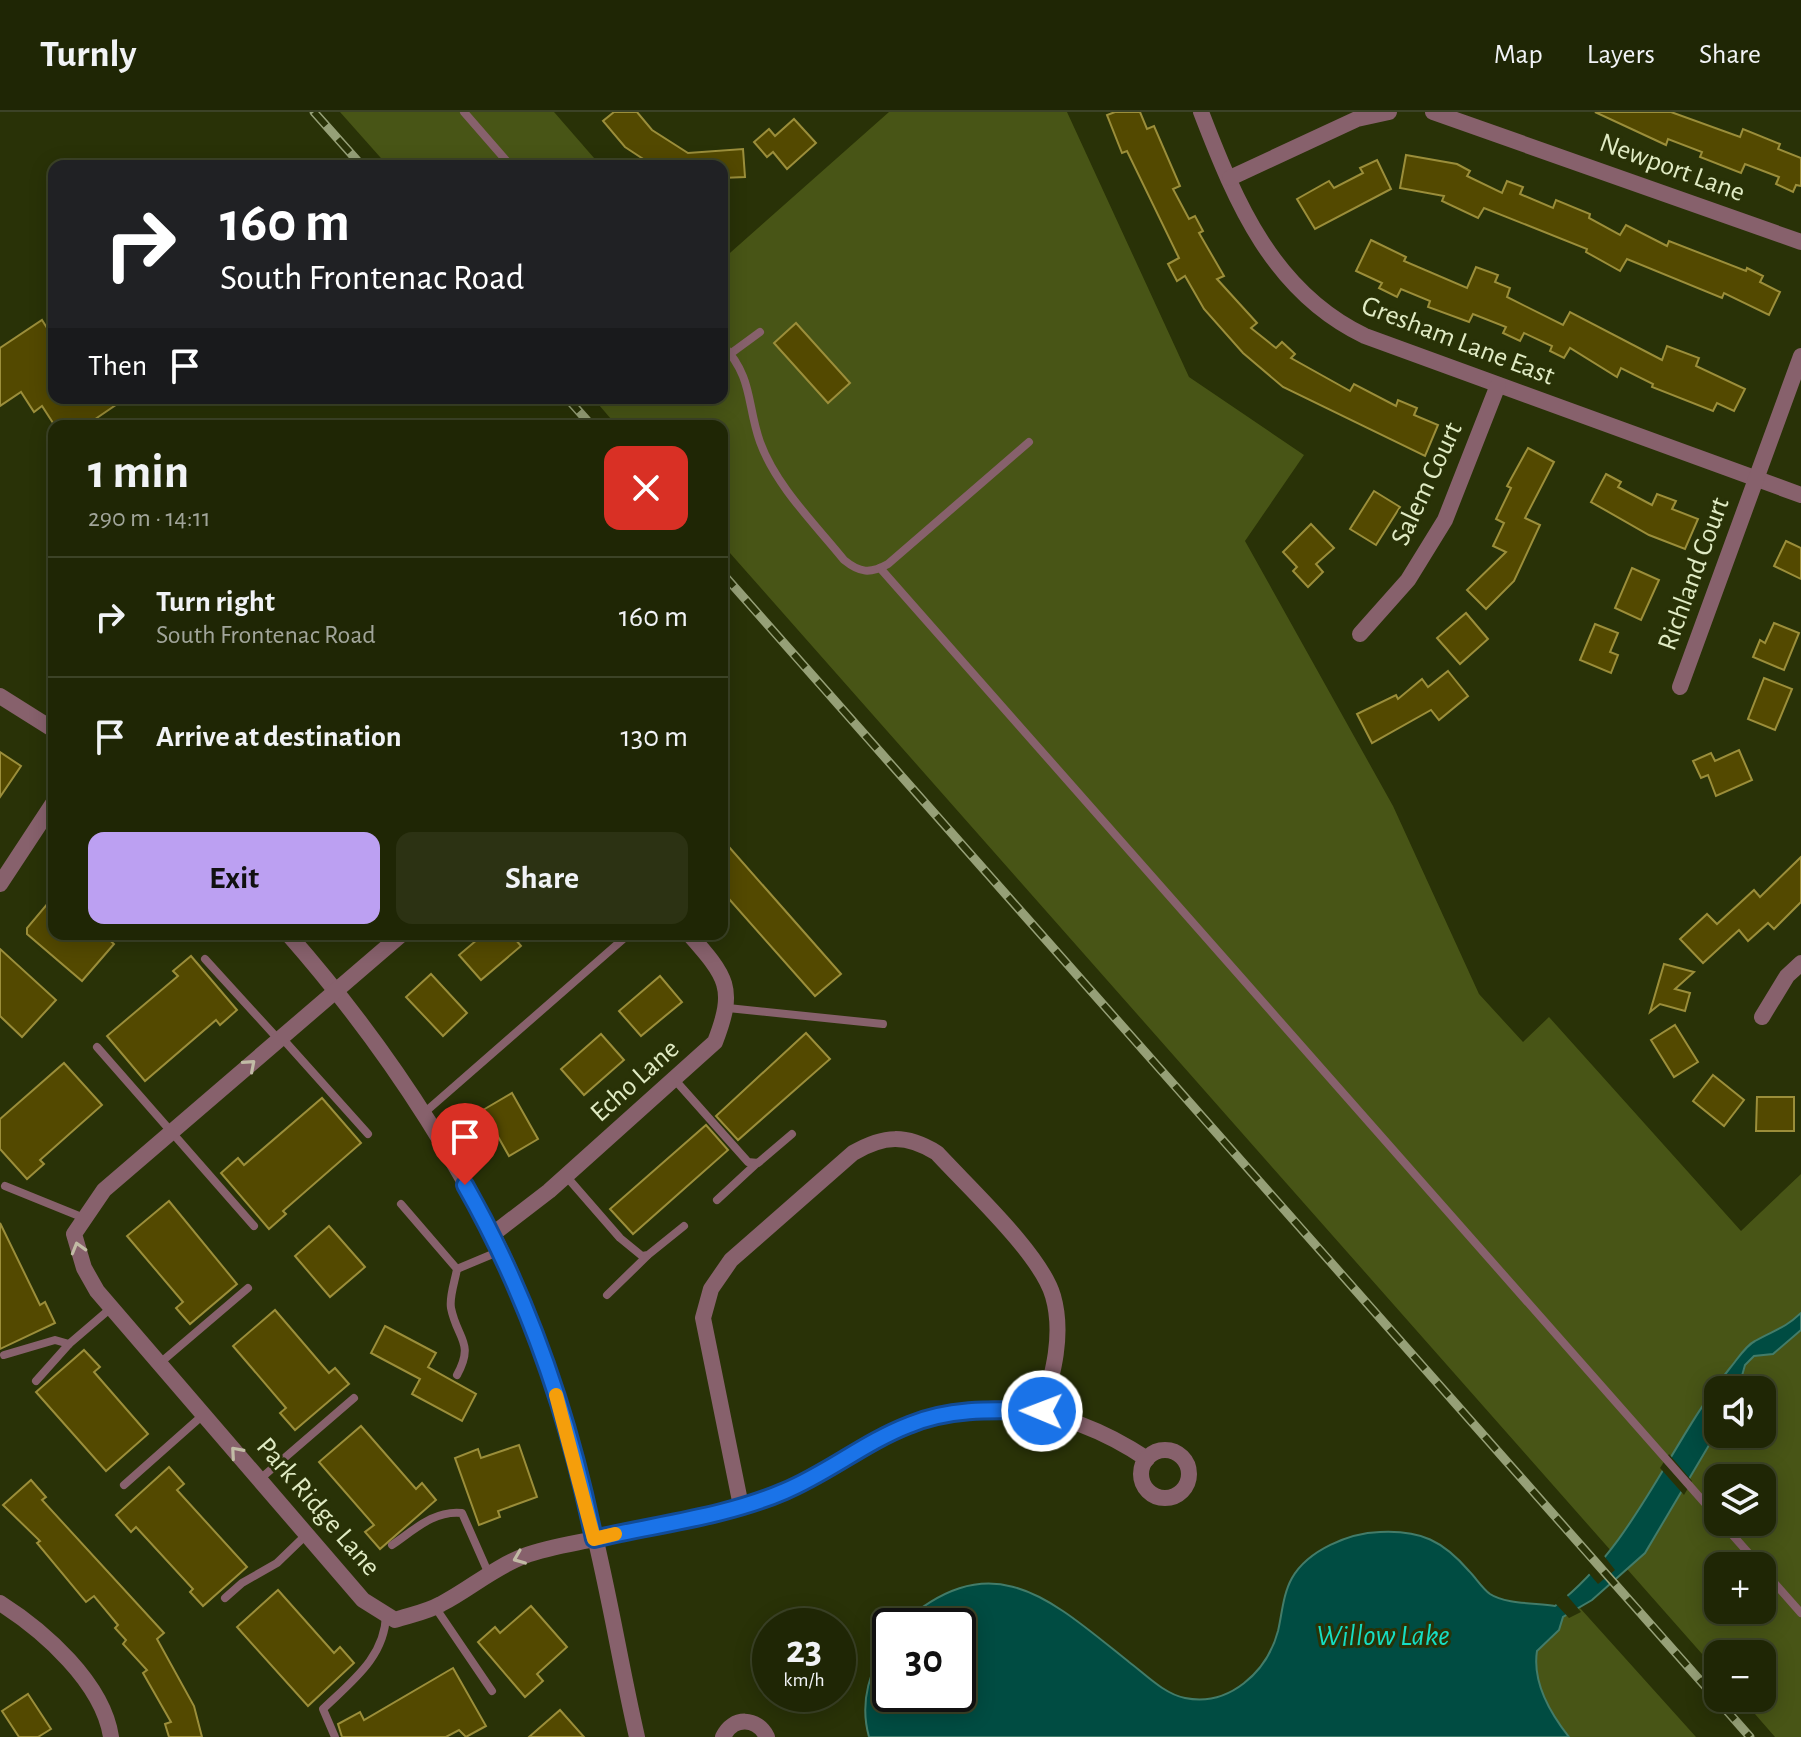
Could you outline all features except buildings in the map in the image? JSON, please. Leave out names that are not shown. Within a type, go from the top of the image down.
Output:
[{"type":"street","name":"Gresham Lane East","points":[[1201,112],[1268,254],[1311,304],[1365,336],[1801,495]]},
{"type":"street","points":[[1230,178],[1357,119],[1389,112]]},
{"type":"street","name":"Newport Lane","points":[[1433,112],[1801,242]]},
{"type":"street","name":"Richland Court","points":[[1680,687],[1801,356]]},
{"type":"street","name":"Salem Court","points":[[1360,634],[1408,580],[1445,520],[1498,385]]},
{"type":"street","points":[[0,696],[48,726]]},
{"type":"street","points":[[0,884],[48,811]]},
{"type":"street","points":[[293,940],[338,990],[424,1113],[493,1234],[552,1383],[594,1539],[637,1737]]},
{"type":"street","points":[[84,1218],[104,1190],[395,940]]},
{"type":"street","points":[[694,940],[719,970],[727,989],[728,1008]]},
{"type":"street","points":[[1762,1017],[1787,976],[1801,963]]},
{"type":"street","name":"Echo Lane","points":[[493,1234],[566,1176],[715,1042],[728,1008]]},
{"type":"street","points":[[741,1506],[703,1318],[711,1289],[731,1260],[853,1153],[875,1140],[895,1137],[918,1142],[937,1153],[1044,1274],[1054,1299],[1058,1340],[1042,1411]]},
{"type":"street","name":"Park Ridge Lane","points":[[84,1218],[74,1234],[84,1268],[112,1308],[353,1589],[395,1620],[435,1607],[488,1572],[560,1544],[741,1506],[785,1491],[878,1439],[928,1418],[979,1410],[1042,1411],[1114,1437],[1147,1459]]},
{"type":"street","points":[[0,1603],[34,1627],[79,1675],[100,1704],[111,1737]]},
{"type":"street","points":[[723,1737],[731,1725],[746,1721],[761,1727],[767,1737]]},
{"type":"lane","points":[[464,112],[506,160]]},
{"type":"lane","points":[[730,354],[760,332]]},
{"type":"lane","points":[[728,352],[739,363],[760,443],[779,477],[844,560],[857,570],[873,572],[880,568],[1029,442]]},
{"type":"lane","points":[[880,568],[1704,1503]]},
{"type":"lane","points":[[424,1113],[622,940]]},
{"type":"lane","points":[[205,959],[368,1134]]},
{"type":"lane","points":[[728,1008],[883,1024]]},
{"type":"lane","points":[[97,1047],[254,1226]]},
{"type":"lane","points":[[675,1080],[743,1158],[758,1163]]},
{"type":"lane","points":[[717,1200],[792,1134]]},
{"type":"lane","points":[[566,1176],[636,1253],[648,1255]]},
{"type":"lane","points":[[5,1186],[84,1218]]},
{"type":"lane","points":[[401,1204],[457,1269],[451,1306],[465,1341],[466,1358],[457,1375]]},
{"type":"lane","points":[[607,1295],[648,1255],[684,1226]]},
{"type":"lane","points":[[457,1269],[500,1251]]},
{"type":"lane","points":[[160,1363],[248,1288]]},
{"type":"lane","points":[[36,1381],[69,1344],[112,1308]]},
{"type":"lane","points":[[4,1355],[55,1340],[69,1344]]},
{"type":"lane","points":[[259,1480],[354,1398]]},
{"type":"lane","points":[[124,1485],[203,1414]]},
{"type":"lane","points":[[392,1545],[433,1517],[450,1512],[462,1513],[488,1572]]},
{"type":"lane","points":[[225,1598],[242,1583],[277,1563],[306,1535]]},
{"type":"lane","points":[[1734,1536],[1748,1552]]},
{"type":"lane","points":[[1776,1584],[1801,1613]]},
{"type":"lane","points":[[435,1607],[492,1691]]},
{"type":"lane","points":[[335,1737],[323,1709],[368,1665],[386,1637],[387,1614]]},
{"type":"green space","points":[[340,112],[554,112],[596,160],[383,160]]},
{"type":"green space","points":[[889,112],[1067,112],[1189,377],[1304,455],[1245,541],[1393,806],[1479,994],[1523,1042],[1549,1017],[1741,1231],[1801,1174],[1801,1737],[1775,1737],[1753,1712],[1776,1712],[1776,1640],[1704,1640],[1704,1656],[728,551],[728,420],[612,420],[598,404],[728,404],[728,255]]},
{"type":"green space","points":[[1580,1608],[1696,1737],[1569,1737],[1542,1693],[1536,1668],[1537,1656],[1541,1644],[1551,1639],[1562,1617]]},
{"type":"water","name":"Willow Lake","points":[[1801,1313],[1801,1330],[1773,1354],[1754,1356],[1745,1365],[1742,1376],[1724,1376],[1751,1343],[1784,1326]]},
{"type":"water","name":"Willow Lake","points":[[1704,1404],[1704,1448],[1707,1448],[1645,1553],[1592,1600],[1563,1617],[1559,1630],[1537,1651],[1537,1675],[1544,1697],[1569,1737],[869,1737],[865,1711],[872,1673],[872,1712],[976,1712],[976,1608],[923,1608],[963,1587],[992,1584],[1019,1588],[1046,1600],[1162,1688],[1177,1696],[1201,1699],[1231,1692],[1255,1673],[1273,1646],[1292,1578],[1308,1559],[1330,1545],[1368,1533],[1408,1533],[1430,1540],[1450,1552],[1484,1589],[1496,1597],[1555,1606],[1583,1582],[1629,1524]]},
{"type":"pier","points":[[1669,1454],[1692,1481],[1684,1495],[1660,1468]]},
{"type":"pier","points":[[1601,1552],[1615,1570],[1598,1584],[1586,1570]]},
{"type":"pier","points":[[1565,1593],[1581,1612],[1569,1618],[1554,1602]]},
{"type":"railway","points":[[314,112],[357,160]]},
{"type":"railway","points":[[572,404],[587,420]]},
{"type":"railway","points":[[728,580],[1750,1737]]},
{"type":"slow traffic","points":[[556,1395],[594,1539],[615,1534]]},
{"type":"route","points":[[465,1185],[493,1234],[552,1383],[594,1539],[741,1506],[785,1491],[878,1439],[928,1418],[979,1410],[1042,1411]]}]
